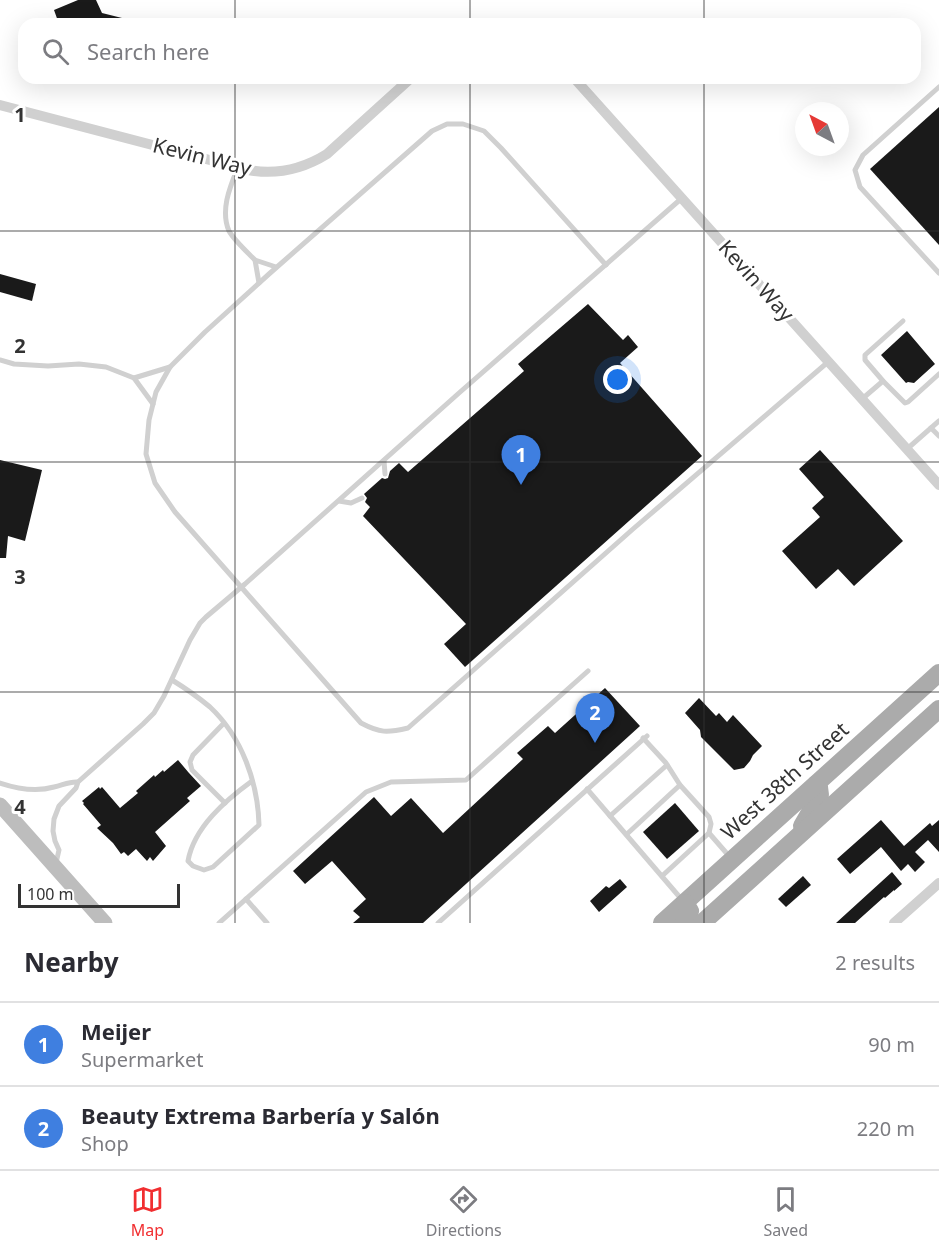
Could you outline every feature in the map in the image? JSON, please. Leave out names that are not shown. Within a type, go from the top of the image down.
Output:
[{"type":"main road","name":"West 38th Street","points":[[662,923],[939,673]]},
{"type":"main road","points":[[702,923],[939,709]]},
{"type":"main road","points":[[797,836],[819,797],[820,791],[816,784]]},
{"type":"main road","points":[[0,805],[105,923]]},
{"type":"main road","points":[[684,903],[690,911],[684,923]]},
{"type":"street","name":"Kevin Way","points":[[0,105],[254,171],[279,172],[314,162],[327,154],[404,84]]},
{"type":"street","name":"Kevin Way","points":[[579,84],[939,485]]},
{"type":"street","points":[[894,923],[939,883]]},
{"type":"lane","points":[[939,87],[862,155],[855,170],[860,187],[939,273]]},
{"type":"lane","points":[[606,265],[484,131],[464,124],[447,124],[432,132],[276,267],[205,332],[170,366],[156,392],[149,420],[146,454],[155,483],[175,512],[241,588],[361,723],[375,731],[392,732],[408,728],[633,529],[828,362]]},
{"type":"lane","points":[[238,167],[228,192],[225,215],[230,233],[255,260],[276,267]]},
{"type":"lane","points":[[55,867],[59,849],[53,831],[58,806],[76,788],[78,782],[148,719],[159,705],[200,623],[682,198]]},
{"type":"lane","points":[[255,260],[259,283]]},
{"type":"lane","points":[[903,321],[865,355],[865,360],[905,403],[939,374]]},
{"type":"lane","points":[[0,360],[14,364],[48,366],[79,364],[106,367],[134,378],[153,404]]},
{"type":"lane","points":[[134,378],[170,366]]},
{"type":"lane","points":[[862,399],[883,381]]},
{"type":"lane","points":[[907,449],[939,421]]},
{"type":"lane","points":[[931,428],[939,436]]},
{"type":"lane","points":[[384,461],[386,474]]},
{"type":"lane","points":[[339,501],[351,503],[362,498]]},
{"type":"lane","points":[[219,923],[366,792],[391,782],[466,780],[588,671]]},
{"type":"lane","points":[[172,680],[211,708],[235,738],[249,768],[252,781],[258,810],[259,825],[213,867],[204,870],[193,866],[188,861],[190,849],[199,831],[230,797],[252,781]]},
{"type":"lane","points":[[224,723],[193,755],[190,762],[192,770],[225,803]]},
{"type":"lane","points":[[438,923],[645,737],[680,785],[709,817],[711,824],[709,833],[662,876]]},
{"type":"lane","points":[[610,816],[667,765]]},
{"type":"lane","points":[[0,783],[14,788],[35,790],[55,787],[72,781],[78,782]]},
{"type":"lane","points":[[627,834],[680,785]]},
{"type":"lane","points":[[587,789],[684,903]]},
{"type":"lane","points":[[709,833],[732,860]]},
{"type":"lane","points":[[246,899],[267,923]]},
{"type":"building","points":[[78,0],[96,0],[102,13],[122,18],[57,18],[54,10]]},
{"type":"building","points":[[939,107],[939,245],[870,169]]},
{"type":"building","points":[[0,274],[36,284],[32,301],[0,292]]},
{"type":"building","points":[[588,304],[623,340],[628,335],[638,347],[620,363],[702,456],[465,667],[444,644],[466,624],[363,516],[370,507],[365,502],[367,498],[364,494],[382,478],[388,478],[390,471],[399,463],[408,472],[524,371],[518,364]]},
{"type":"building","points":[[907,331],[935,364],[914,383],[906,383],[881,355]]},
{"type":"building","points":[[820,450],[903,541],[854,586],[838,569],[816,589],[782,551],[820,517],[812,508],[824,497],[799,469]]},
{"type":"building","points":[[0,460],[42,470],[25,541],[8,536],[6,558],[0,558]]},
{"type":"building","points":[[605,688],[640,726],[423,923],[353,923],[360,917],[353,911],[366,899],[332,861],[305,884],[293,871],[374,797],[391,816],[411,798],[443,833],[523,759],[517,753],[548,726],[555,733]]},
{"type":"building","points":[[699,698],[716,716],[719,713],[727,722],[733,715],[762,746],[744,768],[734,770],[701,737],[700,730],[685,713]]},
{"type":"building","points":[[178,760],[201,786],[187,798],[190,801],[155,832],[166,846],[153,861],[150,857],[147,861],[136,849],[128,856],[124,852],[121,854],[97,828],[101,825],[82,801],[102,787],[120,808],[154,775],[155,777],[163,770],[164,772]]},
{"type":"building","points":[[675,803],[699,831],[667,859],[643,832]]},
{"type":"building","points":[[881,820],[904,846],[930,823],[932,826],[939,820],[939,852],[928,840],[915,852],[925,862],[915,872],[908,864],[901,871],[881,847],[850,874],[837,859]]},
{"type":"building","points":[[892,872],[902,884],[855,923],[836,923]]},
{"type":"building","points":[[803,876],[811,885],[786,907],[778,899]]},
{"type":"building","points":[[620,879],[627,887],[599,912],[590,901],[606,886],[609,888]]},
{"type":"place","name":"Meijer","points":[[521,485]]},
{"type":"place","name":"Beauty Extrema Barbería y Salón","points":[[595,743]]}]
